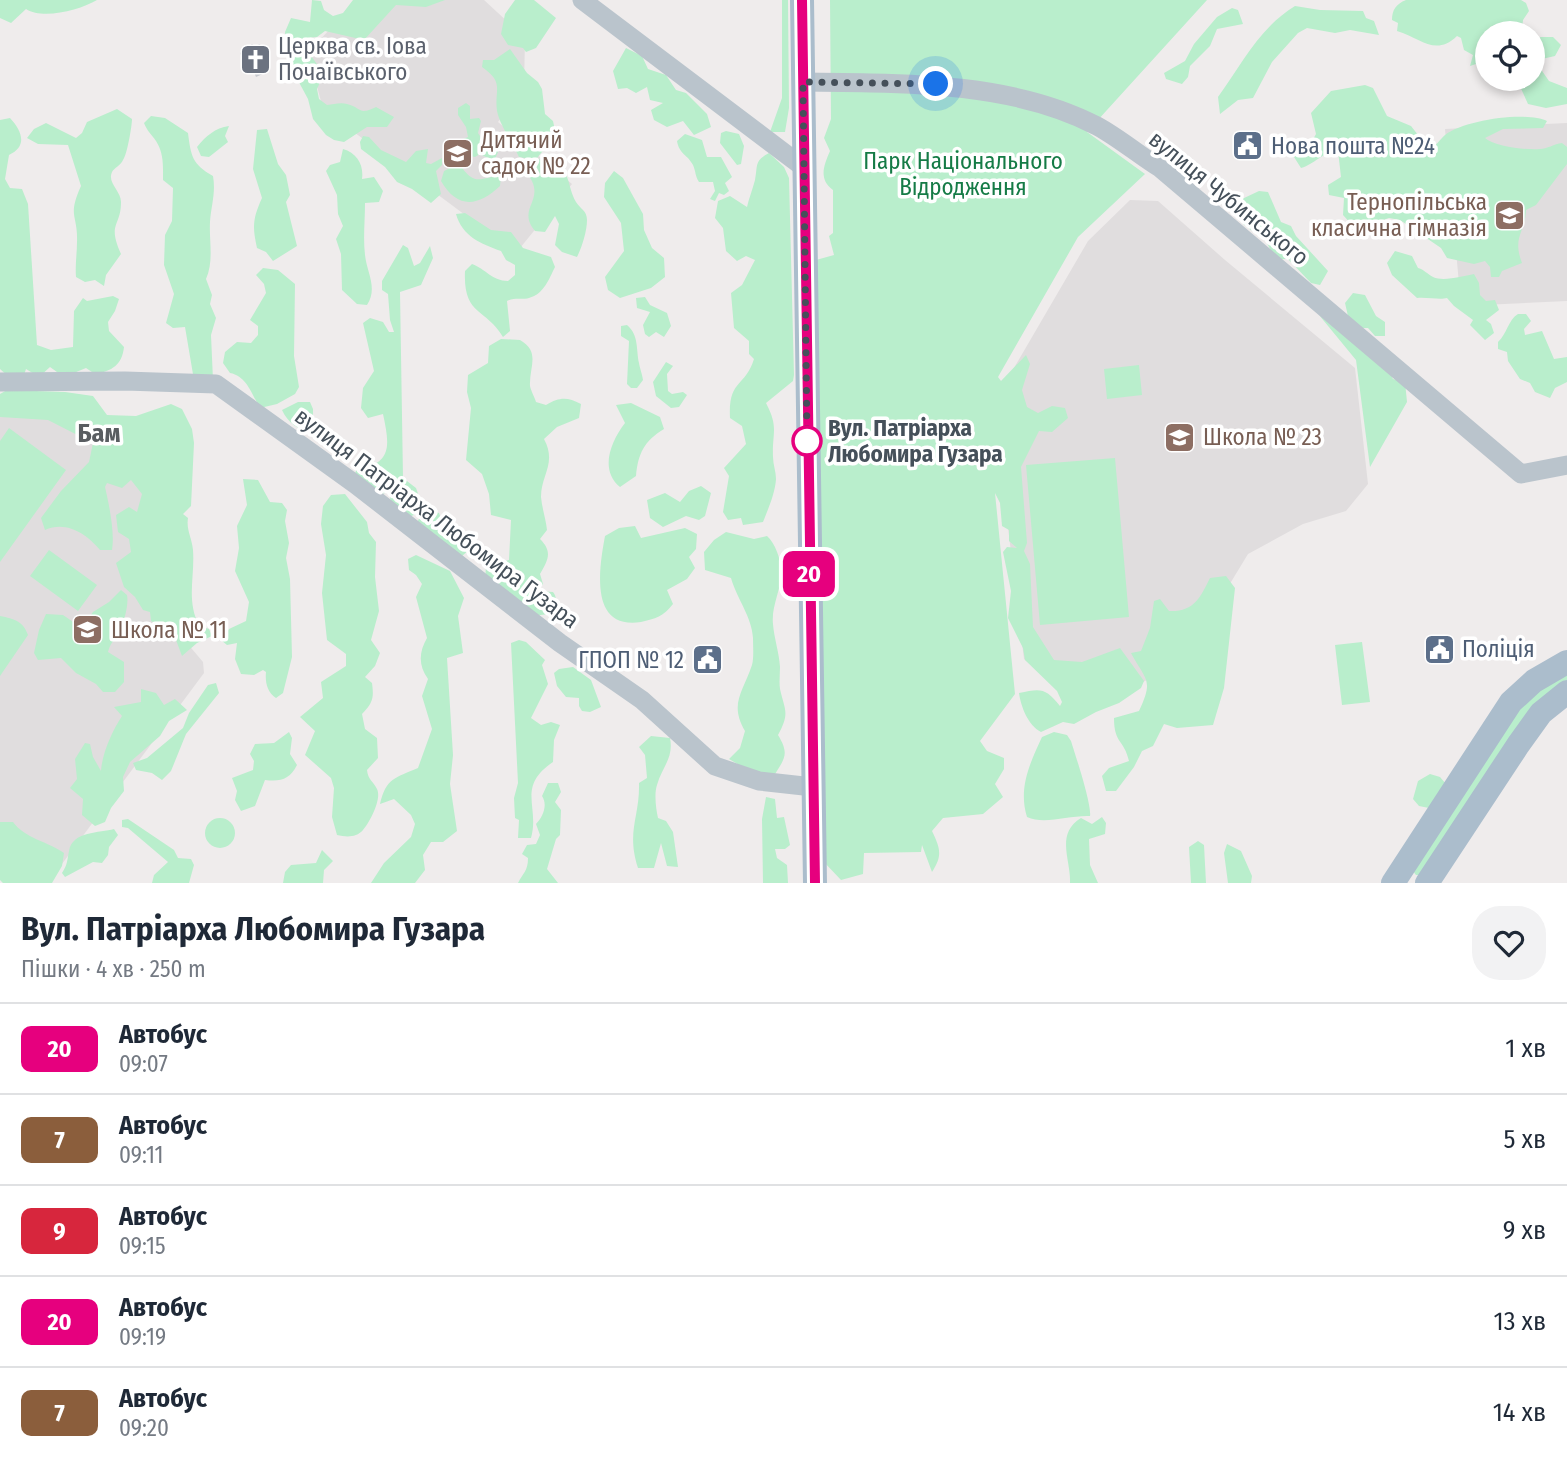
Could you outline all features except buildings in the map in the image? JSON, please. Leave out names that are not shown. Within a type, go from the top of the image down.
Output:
[{"type":"main road","points":[[802,0],[815,883]]},
{"type":"main road","points":[[1393,883],[1511,702],[1534,681],[1567,662]]},
{"type":"main road","points":[[1427,883],[1541,713],[1567,692]]},
{"type":"street","points":[[582,0],[803,167]]},
{"type":"street","name":"вулиця Чубинського","points":[[803,82],[936,84],[1056,108],[1100,127],[1160,168],[1521,474],[1567,465]]},
{"type":"street","name":"вулиця Патріарха Любомира Гузара","points":[[0,382],[125,381],[216,384],[355,484],[560,643],[642,699],[715,766],[759,781],[813,787]]},
{"type":"shaded area","name":"Дитячий садок № 22","points":[[358,0],[484,0],[525,38],[524,86],[498,122],[572,184],[516,253],[323,109],[308,52]]},
{"type":"shaded area","name":"Тернопільська класична гімназія","points":[[1567,123],[1567,301],[1461,306],[1445,129]]},
{"type":"shaded area","name":"Школа № 23","points":[[1130,200],[1158,201],[1355,368],[1368,484],[1346,511],[1303,524],[1248,554],[1231,582],[1162,673],[1083,710],[1024,659],[993,404],[1088,241]]},
{"type":"shaded area","name":"Школа № 11","points":[[0,409],[151,420],[149,598],[203,662],[204,673],[56,872],[0,831]]},
{"type":"green space","points":[[0,0],[97,0],[51,14],[26,9],[11,23],[0,18]]},
{"type":"green space","points":[[312,0],[321,1],[324,10],[333,16],[343,13],[353,0],[445,0],[426,7],[396,5],[364,40],[325,31],[317,37],[307,38],[302,46],[320,71],[317,89],[319,99],[327,105],[345,103],[363,111],[376,107],[394,117],[387,127],[367,127],[344,142],[326,135],[313,119],[308,99],[294,73],[285,32],[291,18],[310,22]]},
{"type":"green space","points":[[515,0],[534,0],[556,18],[536,48],[526,52],[523,48],[508,45],[501,34],[505,14]]},
{"type":"green space","points":[[782,0],[788,0],[789,108],[785,132],[770,132],[782,98]]},
{"type":"green space","name":"Парк Національного Відродження","points":[[830,0],[1207,0],[1087,132],[1145,174],[1078,237],[998,377],[1001,381],[1026,355],[1030,364],[1022,390],[1027,407],[1038,413],[1052,406],[1065,408],[1068,418],[1052,432],[1039,431],[1021,467],[1027,543],[1024,551],[1030,564],[1033,627],[1054,660],[1082,662],[1120,648],[1144,681],[1141,688],[1119,703],[1074,724],[1063,722],[1041,732],[1032,725],[1023,710],[1019,693],[1042,691],[1060,706],[1062,702],[1057,691],[1025,660],[1023,648],[1008,618],[1011,591],[1003,552],[1007,547],[1017,548],[1009,541],[1009,530],[1002,526],[1000,503],[995,493],[1015,694],[980,741],[987,751],[1004,758],[1004,769],[995,784],[1003,797],[983,814],[943,818],[932,831],[939,852],[932,872],[922,845],[921,852],[864,853],[863,874],[841,880],[823,861],[816,260],[834,255],[829,236],[833,233],[833,190],[824,177],[830,151],[824,138],[831,119]]},
{"type":"green space","points":[[1406,0],[1521,0],[1526,3],[1529,11],[1523,21],[1475,21],[1475,64],[1470,66],[1473,55],[1464,50],[1461,38],[1457,36],[1442,45],[1435,45],[1397,31],[1398,23],[1392,20],[1397,5]]},
{"type":"green space","points":[[1295,6],[1320,10],[1363,11],[1366,18],[1374,21],[1379,35],[1350,30],[1335,33],[1307,28],[1298,33],[1272,62],[1253,98],[1238,100],[1220,114],[1218,97],[1243,60],[1271,25]]},
{"type":"green space","points":[[1232,8],[1238,10],[1243,24],[1217,29],[1210,46],[1190,66],[1188,77],[1182,84],[1166,79],[1164,73],[1185,61],[1194,44],[1217,17]]},
{"type":"green space","points":[[1545,37],[1553,37],[1561,45],[1555,56],[1545,58]]},
{"type":"green space","points":[[626,48],[642,56],[648,69],[666,75],[676,90],[686,93],[707,114],[711,127],[694,135],[683,121],[667,127],[654,120],[651,110],[663,103],[650,100],[647,87],[636,93],[627,88],[618,89],[613,71]]},
{"type":"green space","points":[[510,49],[527,73],[538,82],[542,89],[545,114],[553,121],[556,135],[537,158],[550,165],[553,160],[559,164],[566,174],[576,202],[586,214],[585,234],[577,257],[562,252],[555,245],[559,224],[555,216],[545,232],[535,231],[530,223],[528,216],[534,192],[529,176],[530,159],[519,157],[497,111],[496,82],[482,67],[483,60],[494,60]]},
{"type":"green space","points":[[1545,75],[1549,81],[1567,88],[1567,104],[1546,108],[1528,104],[1522,91],[1545,91]]},
{"type":"green space","points":[[1365,85],[1373,88],[1387,116],[1411,126],[1429,149],[1454,130],[1480,121],[1525,117],[1547,121],[1543,128],[1503,129],[1485,138],[1503,146],[1520,148],[1543,149],[1562,143],[1567,147],[1567,164],[1536,205],[1526,210],[1518,247],[1522,263],[1502,271],[1499,277],[1491,277],[1490,267],[1485,261],[1474,264],[1447,258],[1441,248],[1400,220],[1389,218],[1374,223],[1369,234],[1353,226],[1343,215],[1344,198],[1329,195],[1328,185],[1341,177],[1338,151],[1301,168],[1294,157],[1316,134],[1311,113],[1331,91]]},
{"type":"green space","points":[[466,103],[470,106],[470,119],[479,118],[481,121],[478,133],[482,139],[493,142],[498,152],[494,161],[480,154],[475,157],[465,154],[455,146],[454,143],[468,137],[466,127],[458,115],[458,108]]},
{"type":"green space","points":[[117,109],[132,119],[132,123],[125,157],[111,176],[121,202],[115,236],[121,254],[106,275],[104,286],[95,280],[85,282],[76,277],[77,233],[74,210],[81,186],[68,145],[38,144],[27,138],[34,129],[46,123],[76,138],[82,133],[87,122]]},
{"type":"green space","points":[[151,116],[165,118],[188,133],[194,159],[213,176],[214,182],[210,222],[211,258],[206,279],[212,295],[210,304],[216,318],[211,335],[213,380],[195,386],[185,327],[173,328],[166,323],[174,294],[164,265],[165,235],[172,221],[173,188],[163,180],[160,150],[144,123]]},
{"type":"green space","points":[[10,118],[18,128],[21,143],[9,155],[5,179],[10,188],[22,189],[28,204],[37,345],[51,350],[73,347],[74,311],[83,298],[87,301],[113,296],[119,299],[108,322],[109,331],[124,347],[118,363],[106,371],[95,374],[86,368],[64,377],[50,367],[39,377],[26,369],[24,375],[9,377],[0,369],[0,120]]},
{"type":"green space","points":[[229,126],[225,136],[228,142],[209,157],[201,156],[197,147],[200,143],[215,131]]},
{"type":"green space","points":[[267,129],[278,164],[286,175],[290,195],[286,202],[297,246],[273,261],[266,252],[257,248],[254,228],[262,198],[253,169],[257,130]]},
{"type":"green space","points":[[726,131],[739,134],[744,146],[741,164],[737,165],[720,143],[721,133]]},
{"type":"green space","points":[[685,134],[702,140],[707,157],[721,157],[732,177],[725,183],[729,191],[724,195],[719,193],[715,201],[710,199],[715,191],[713,182],[699,182],[693,165],[678,145],[677,141]]},
{"type":"green space","points":[[363,136],[369,137],[381,150],[406,162],[416,151],[428,149],[426,163],[431,164],[442,158],[442,165],[436,171],[441,194],[431,203],[397,182],[385,167],[361,149]]},
{"type":"green space","points":[[343,149],[358,160],[362,179],[374,177],[383,191],[379,202],[365,203],[364,249],[372,286],[367,305],[357,304],[342,290],[341,254],[336,239],[343,226],[338,214],[337,195],[326,171],[330,165],[340,162]]},
{"type":"green space","points":[[769,153],[784,167],[789,178],[794,375],[793,381],[766,403],[774,430],[773,457],[776,479],[771,501],[763,522],[743,525],[741,518],[728,520],[723,512],[729,476],[724,468],[746,444],[742,426],[730,418],[730,405],[734,390],[754,359],[749,354],[749,341],[734,328],[731,293],[742,285],[755,260],[746,256],[737,261],[726,251],[723,228],[715,218],[718,201],[730,196],[747,207],[758,164],[761,158]]},
{"type":"green space","points":[[458,164],[474,179],[501,176],[500,186],[476,201],[468,202],[454,197],[441,181],[444,171]]},
{"type":"green space","points":[[614,171],[623,178],[643,214],[644,230],[652,248],[664,258],[665,277],[651,288],[620,298],[608,290],[605,277],[624,251],[621,223],[604,197],[605,183]]},
{"type":"green space","points":[[1259,191],[1268,192],[1281,222],[1291,226],[1296,236],[1328,271],[1320,285],[1311,283],[1288,259],[1281,259],[1272,253],[1266,241],[1243,224],[1234,207],[1242,199]]},
{"type":"green space","points":[[465,213],[491,230],[511,232],[523,248],[551,257],[555,267],[539,293],[529,298],[507,301],[510,331],[503,337],[471,304],[465,286],[465,271],[472,264],[498,279],[508,281],[515,275],[515,265],[506,260],[501,251],[468,234],[456,214]]},
{"type":"green space","points":[[403,245],[408,248],[414,266],[420,263],[430,246],[433,258],[421,285],[400,292],[403,478],[416,488],[421,502],[416,514],[409,517],[391,503],[389,492],[381,494],[351,482],[357,469],[378,462],[386,450],[387,434],[383,414],[368,418],[361,408],[363,388],[374,371],[363,323],[370,318],[383,322],[389,332],[394,332],[388,294],[382,290],[382,281]]},
{"type":"green space","points":[[1395,251],[1412,256],[1418,268],[1433,277],[1442,279],[1474,274],[1479,283],[1480,295],[1486,301],[1495,300],[1499,310],[1486,320],[1491,324],[1494,333],[1485,340],[1470,325],[1473,320],[1447,298],[1417,298],[1392,275],[1387,263]]},
{"type":"green space","points":[[263,268],[278,270],[295,284],[294,356],[299,387],[295,394],[277,404],[260,408],[245,382],[230,373],[223,363],[225,352],[237,342],[251,343],[258,335],[258,326],[250,320],[266,293],[264,284],[256,275]]},
{"type":"green space","points":[[1353,293],[1365,295],[1376,316],[1385,322],[1385,336],[1375,336],[1368,328],[1358,328],[1348,316],[1345,303]]},
{"type":"green space","points":[[645,297],[650,305],[667,313],[671,326],[664,337],[656,332],[649,337],[645,334],[643,325],[650,312],[637,308],[636,298]]},
{"type":"green space","points":[[1518,314],[1526,314],[1531,321],[1524,329],[1525,335],[1542,331],[1554,359],[1567,357],[1567,382],[1555,388],[1550,398],[1535,392],[1530,383],[1520,379],[1508,361],[1507,352],[1498,349],[1498,342]]},
{"type":"green space","points":[[1319,315],[1388,368],[1393,379],[1405,382],[1407,402],[1370,467],[1356,360]]},
{"type":"green space","points":[[627,325],[635,338],[643,380],[637,388],[631,388],[627,384],[629,341],[621,336],[621,326]]},
{"type":"green space","points":[[501,339],[520,340],[530,350],[530,386],[536,402],[546,405],[564,399],[581,404],[579,418],[557,427],[544,439],[548,447],[549,462],[541,497],[547,530],[540,539],[547,548],[548,556],[540,574],[543,584],[537,591],[553,592],[555,595],[555,603],[549,614],[532,616],[485,582],[486,566],[509,560],[511,520],[491,515],[489,494],[482,474],[466,460],[471,408],[467,392],[468,375],[488,363],[489,346]]},
{"type":"green space","points":[[666,362],[673,366],[667,374],[668,391],[672,394],[683,392],[687,395],[679,407],[671,408],[656,396],[653,382]]},
{"type":"green space","points":[[1139,365],[1142,395],[1107,399],[1104,369]]},
{"type":"green space","points":[[7,390],[93,396],[107,415],[136,416],[171,404],[182,409],[192,429],[194,443],[191,506],[183,514],[188,518],[193,550],[193,607],[199,625],[209,629],[212,636],[197,643],[182,656],[173,632],[151,621],[150,612],[143,610],[135,597],[124,587],[116,563],[131,552],[129,539],[118,532],[116,515],[129,507],[137,512],[142,494],[131,480],[122,488],[107,483],[105,487],[112,527],[112,550],[100,550],[76,530],[53,527],[45,530],[41,518],[61,491],[89,462],[93,443],[48,420],[0,417],[0,394]]},
{"type":"green space","points":[[298,402],[310,402],[313,409],[313,432],[294,425],[282,410]]},
{"type":"green space","points":[[631,403],[660,417],[664,429],[651,438],[643,449],[636,476],[620,487],[610,472],[609,455],[615,438],[625,423],[616,405]]},
{"type":"green space","points":[[9,428],[66,470],[0,562],[0,441]]},
{"type":"green space","points":[[1115,458],[1129,617],[1040,625],[1026,465]]},
{"type":"green space","points":[[243,479],[258,480],[270,502],[282,503],[287,510],[285,521],[289,543],[286,558],[290,579],[292,657],[283,693],[276,698],[267,686],[266,672],[263,670],[254,675],[241,674],[235,659],[237,643],[227,645],[221,640],[229,629],[246,621],[249,602],[235,571],[239,548],[237,526],[247,505]]},
{"type":"green space","points":[[701,486],[711,493],[705,516],[699,520],[686,516],[663,527],[650,518],[647,500],[665,493],[680,502],[689,491]]},
{"type":"green space","points":[[345,494],[367,522],[369,533],[376,542],[375,577],[379,611],[371,640],[380,653],[375,666],[365,677],[372,683],[373,696],[362,714],[365,729],[377,738],[378,758],[367,770],[377,789],[378,798],[372,816],[363,830],[354,836],[337,835],[332,817],[334,788],[331,778],[305,755],[315,731],[300,717],[323,698],[321,682],[346,666],[346,654],[327,640],[322,593],[326,555],[321,524],[323,506],[331,495]]},
{"type":"green space","points":[[425,508],[439,513],[444,528],[461,534],[470,549],[462,556],[415,526]]},
{"type":"green space","points":[[635,526],[641,538],[685,528],[697,534],[696,549],[689,557],[695,568],[687,579],[667,590],[673,604],[663,614],[641,622],[624,622],[613,617],[605,607],[601,594],[601,564],[605,536],[619,528]]},
{"type":"green space","points":[[726,532],[754,539],[767,536],[780,561],[781,578],[773,617],[785,712],[778,735],[785,753],[772,779],[729,759],[740,748],[745,731],[740,722],[738,705],[752,665],[753,638],[750,623],[731,578],[705,570],[704,552],[714,540]]},
{"type":"green space","points":[[49,550],[97,585],[78,611],[30,576]]},
{"type":"green space","points":[[416,555],[450,571],[464,598],[458,616],[463,653],[447,658],[453,755],[450,784],[457,831],[443,842],[431,842],[423,855],[425,870],[415,883],[371,883],[384,863],[411,837],[415,824],[411,815],[394,799],[380,804],[382,795],[393,780],[418,768],[432,729],[422,696],[428,679],[422,669],[421,658],[427,638],[416,597],[422,584],[409,570],[408,559]]},
{"type":"green space","points":[[1226,576],[1235,588],[1224,688],[1213,725],[1177,728],[1164,724],[1153,746],[1142,751],[1116,791],[1106,791],[1102,776],[1109,768],[1129,761],[1117,737],[1114,718],[1139,711],[1144,700],[1146,680],[1131,653],[1141,651],[1150,628],[1154,601],[1160,599],[1169,611],[1185,609],[1195,602],[1210,578]]},
{"type":"green space","points":[[121,590],[127,595],[126,613],[108,652],[124,662],[124,682],[115,692],[103,692],[96,684],[76,673],[61,658],[38,660],[34,653],[46,614],[63,615],[82,628],[93,612]]},
{"type":"green space","points":[[0,616],[18,621],[28,635],[0,676]]},
{"type":"green space","points":[[519,640],[526,642],[545,660],[542,665],[548,684],[531,718],[541,725],[551,722],[560,725],[554,740],[553,762],[535,780],[532,789],[531,838],[518,838],[519,820],[515,818],[514,798],[518,783],[511,643]]},
{"type":"green space","points":[[1362,642],[1370,702],[1342,705],[1335,645]]},
{"type":"green space","points":[[573,667],[591,680],[601,707],[590,712],[582,711],[579,698],[566,697],[557,686],[554,673],[559,669]]},
{"type":"green space","points":[[1567,669],[1567,684],[1421,875],[1416,875],[1412,870],[1507,716]]},
{"type":"green space","points":[[216,683],[219,693],[186,734],[171,771],[162,780],[152,773],[136,770],[133,763],[147,758],[183,728],[189,713],[208,685]]},
{"type":"green space","points":[[141,689],[156,693],[164,705],[175,699],[187,710],[169,721],[160,736],[130,762],[123,777],[124,791],[111,808],[105,822],[95,826],[82,815],[83,799],[70,788],[77,779],[75,759],[85,743],[90,744],[93,757],[101,771],[108,743],[122,716],[114,707],[141,702]]},
{"type":"green space","points":[[289,732],[292,738],[290,754],[297,765],[294,770],[284,778],[265,780],[255,806],[241,811],[235,800],[237,791],[232,778],[253,770],[254,761],[250,754],[255,744],[274,743]]},
{"type":"green space","points":[[1054,732],[1067,735],[1071,741],[1090,816],[1049,820],[1027,817],[1024,796],[1030,766],[1042,737]]},
{"type":"green space","points":[[651,736],[670,738],[670,751],[657,785],[656,802],[658,818],[666,821],[673,832],[678,867],[667,866],[661,843],[654,868],[638,868],[635,855],[633,834],[639,783],[647,778],[645,755],[639,747]]},
{"type":"green space","points":[[1430,774],[1440,777],[1446,784],[1429,808],[1419,806],[1413,799],[1418,781]]},
{"type":"green space","points":[[548,783],[558,783],[561,792],[555,802],[561,810],[560,835],[556,839],[547,869],[558,883],[518,883],[528,862],[528,858],[522,854],[527,845],[536,844],[540,835],[536,824],[544,811],[542,796]]},
{"type":"green space","points":[[766,797],[775,799],[777,818],[784,817],[790,845],[785,849],[775,849],[777,858],[787,865],[788,883],[763,883],[762,819]]},
{"type":"green space","points":[[1102,817],[1106,823],[1105,834],[1089,839],[1090,865],[1098,883],[1070,883],[1066,848],[1068,832],[1081,818],[1092,824]]},
{"type":"green space","points":[[220,818],[226,819],[234,827],[234,839],[226,847],[220,848],[214,847],[206,839],[205,833],[206,827],[214,819]]},
{"type":"green space","points":[[128,819],[174,850],[178,858],[191,859],[194,865],[189,883],[152,883],[154,875],[168,862],[128,828],[122,827],[122,820]]},
{"type":"green space","points":[[0,822],[13,822],[30,836],[64,853],[62,866],[52,883],[3,883],[0,880]]},
{"type":"green space","points":[[114,829],[118,835],[102,863],[93,862],[65,877],[62,873],[71,844],[75,840],[87,834]]},
{"type":"green space","points":[[1198,841],[1204,845],[1206,883],[1191,883],[1189,847]]},
{"type":"green space","points":[[1227,844],[1241,851],[1252,876],[1251,883],[1228,883],[1224,853]]},
{"type":"green space","points":[[322,850],[333,861],[324,870],[323,883],[283,883],[285,872],[291,865],[316,863]]},
{"type":"bus line","name":"20","points":[[802,0],[815,883]]},
{"type":"place","name":"Церква св. Іова Почаївського","points":[[255,59]]},
{"type":"place","name":"Нова пошта №24","points":[[1248,146]]},
{"type":"place","name":"Дитячий садок № 22","points":[[458,153]]},
{"type":"place","name":"Тернопільська класична гімназія","points":[[1510,215]]},
{"type":"place","name":"Школа № 23","points":[[1180,437]]},
{"type":"place","name":"Вул. Патріарха Любомира Гузара","points":[[807,441]]},
{"type":"place","name":"Школа № 11","points":[[88,630]]},
{"type":"place","name":"Поліція","points":[[1439,649]]},
{"type":"place","name":"ГПОП № 12","points":[[707,660]]},
{"type":"district","name":"Бам","points":[[99,433]]},
{"type":"route","points":[[807,441],[803,82],[936,84]]}]
